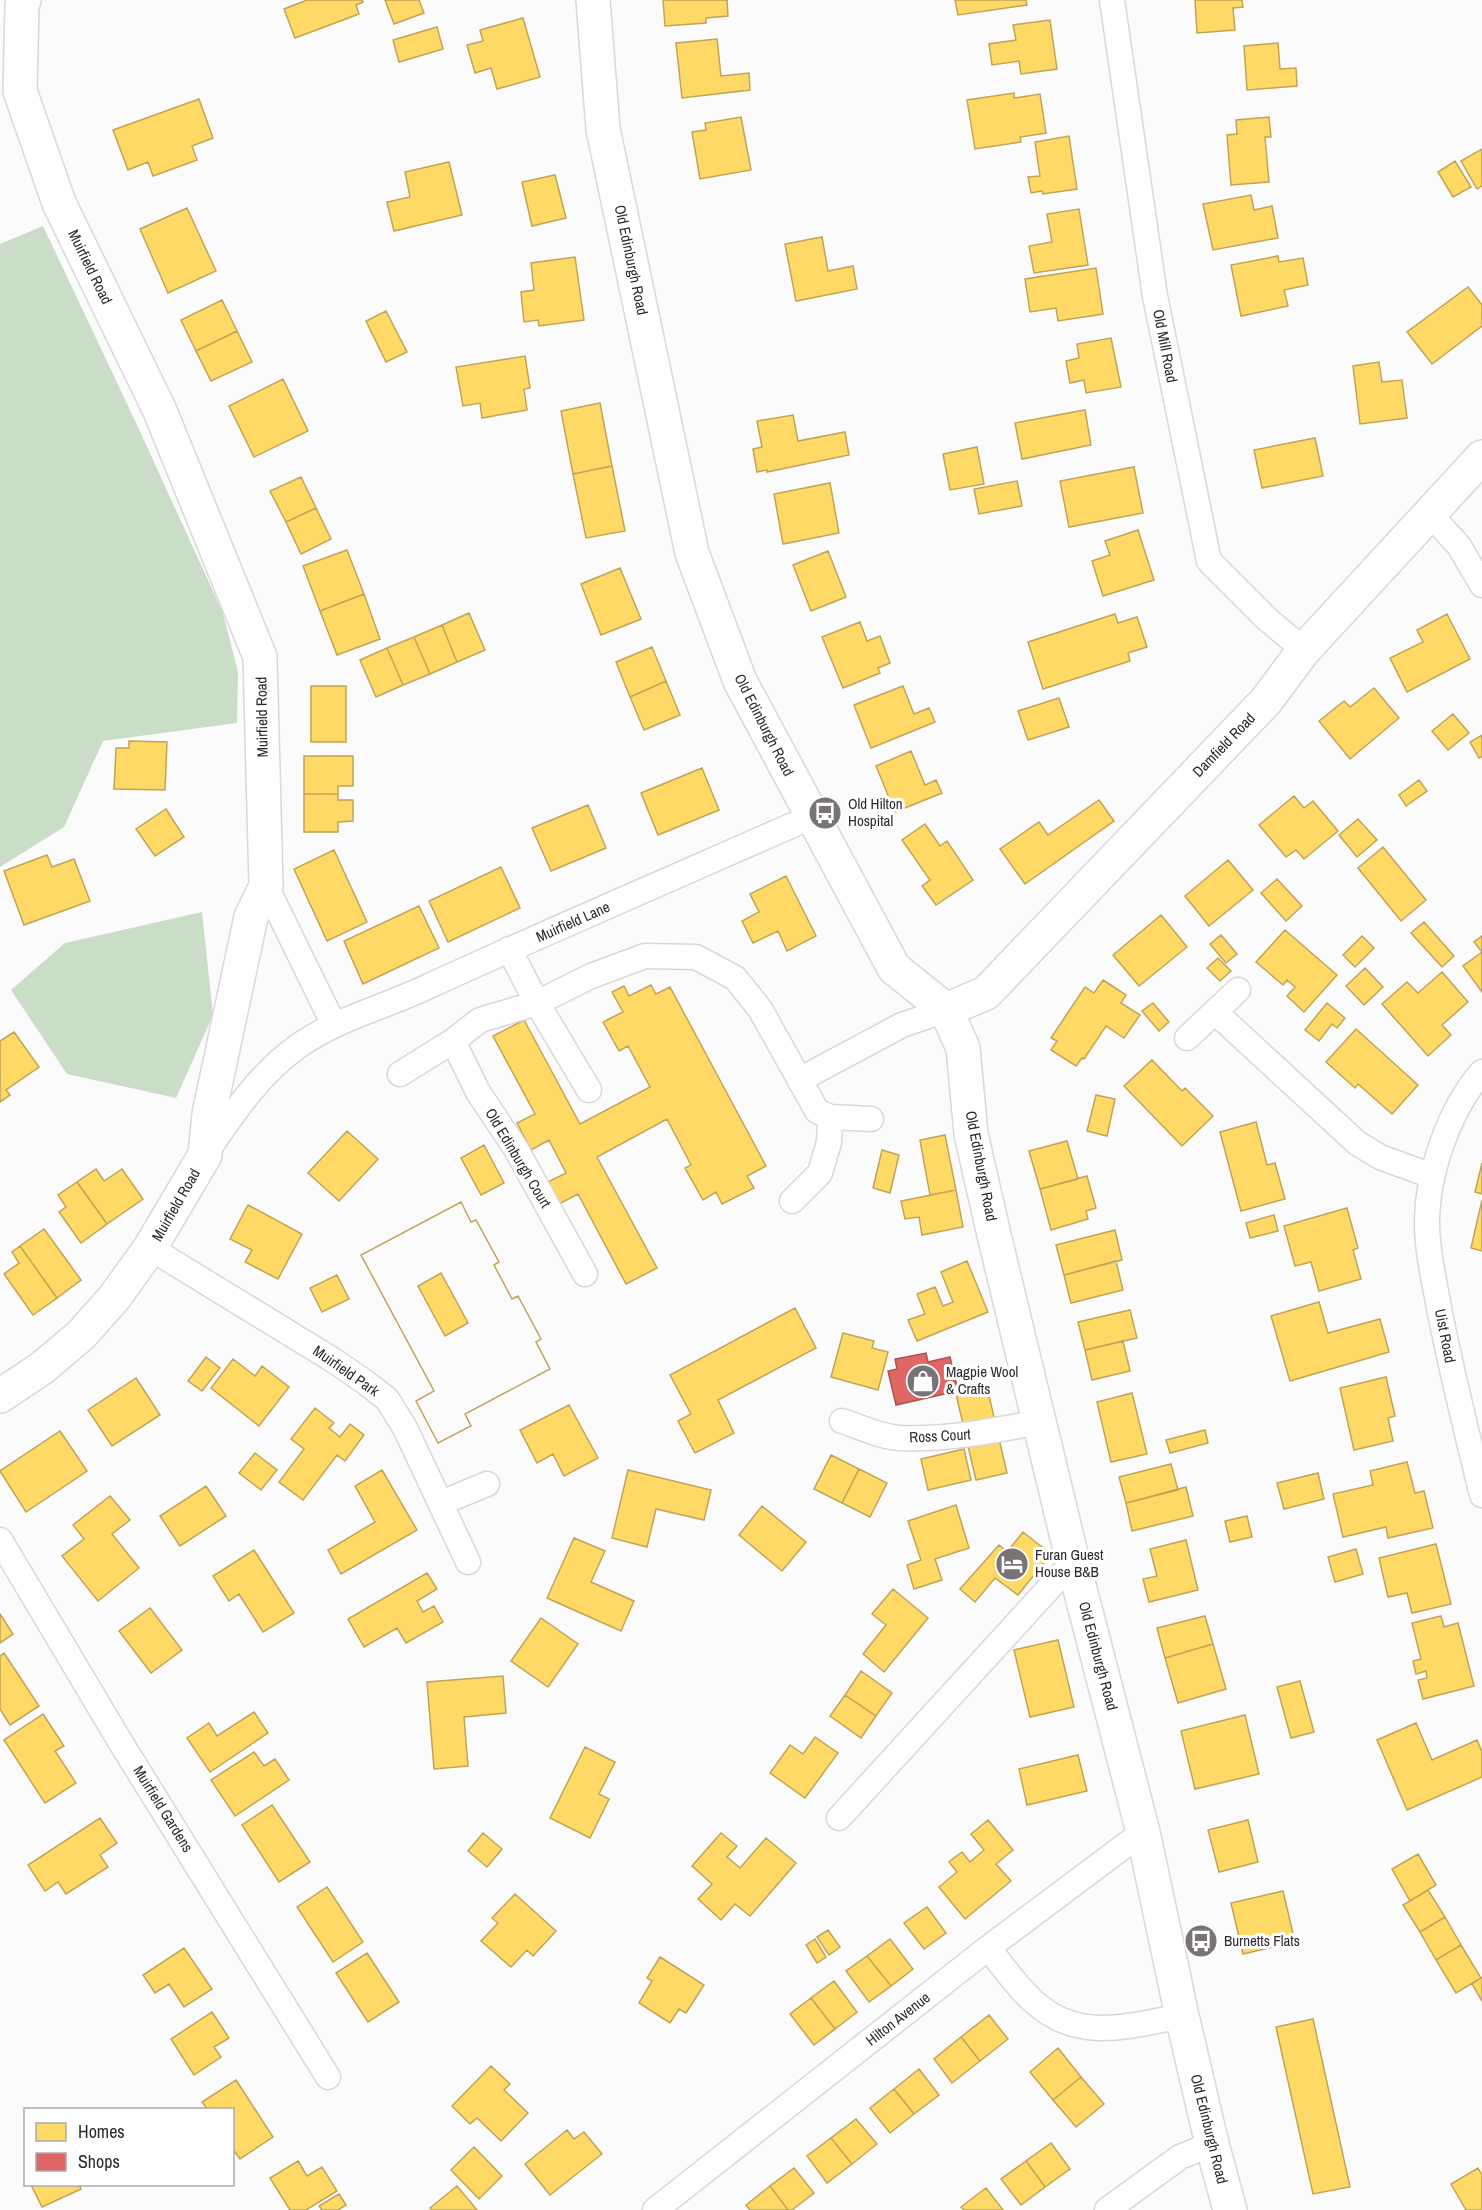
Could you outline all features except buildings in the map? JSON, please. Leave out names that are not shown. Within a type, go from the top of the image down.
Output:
[{"type":"street","name":"Old Edinburgh Road","points":[[593,0],[603,129],[692,553],[740,681],[811,817],[894,968],[946,1010],[963,1048],[971,1134],[1073,1562],[1143,1832],[1182,2016],[1230,2210]]},
{"type":"street","name":"Old Mill Road","points":[[1112,0],[1155,296],[1209,561],[1267,619],[1305,650]]},
{"type":"street","name":"Muirfield Road","points":[[0,1396],[42,1368],[81,1335],[114,1298],[150,1248],[205,1155],[208,1114],[251,917],[266,886],[261,657],[160,411],[59,202],[20,91],[17,2]]},
{"type":"street","name":"Damfield Road","points":[[946,1010],[986,993],[1266,701],[1305,650],[1482,457]]},
{"type":"street","points":[[1429,513],[1459,546],[1482,585]]},
{"type":"street","name":"Muirfield Lane","points":[[205,1155],[240,1104],[266,1072],[298,1046],[333,1025],[423,989],[811,817]]},
{"type":"street","points":[[266,886],[333,1025]]},
{"type":"street","points":[[509,949],[537,1003],[589,1090]]},
{"type":"street","points":[[400,1074],[453,1041],[480,1020],[537,1003],[591,976],[645,956],[696,957],[735,978],[760,1009],[817,1111],[830,1117],[871,1119]]},
{"type":"street","points":[[1187,1038],[1238,990]]},
{"type":"street","points":[[801,1079],[902,1025],[946,1010]]},
{"type":"street","points":[[1215,1012],[1357,1143],[1380,1157],[1432,1176]]},
{"type":"street","name":"Old Edinburgh Court","points":[[453,1041],[477,1092],[516,1149],[585,1274]]},
{"type":"street","name":"Uist Road","points":[[1482,1072],[1474,1081],[1449,1126],[1432,1176],[1427,1223],[1432,1269],[1449,1359],[1482,1495]]},
{"type":"street","points":[[792,1201],[820,1173],[829,1142],[830,1117]]},
{"type":"street","name":"Muirfield Park","points":[[150,1248],[333,1360],[387,1399],[405,1428],[468,1562]]},
{"type":"street","name":"Ross Court","points":[[842,1421],[899,1438],[966,1436],[1039,1422]]},
{"type":"street","points":[[441,1503],[487,1485]]},
{"type":"street","name":"Muirfield Gardens","points":[[0,1540],[121,1743],[328,2077]]},
{"type":"street","points":[[839,1818],[1073,1562]]},
{"type":"street","name":"Hilton Avenue","points":[[656,2210],[988,1948],[1143,1832]]},
{"type":"street","points":[[988,1948],[1033,2001],[1054,2016],[1079,2026],[1101,2030],[1182,2016]]},
{"type":"street","points":[[1107,2210],[1180,2157],[1212,2144]]},
{"type":"green space","points":[[43,226],[223,613],[238,672],[237,723],[103,741],[64,827],[0,867],[0,244]]},
{"type":"green space","points":[[202,912],[213,1015],[176,1098],[67,1074],[11,990],[65,943]]},
{"type":"place","name":"Old Hilton Hospital","points":[[825,813]]},
{"type":"place","name":"Magpie Wool & Crafts","points":[[923,1381]]},
{"type":"place","name":"Furan Guest House B&B","points":[[1012,1564]]},
{"type":"place","name":"Burnetts Flats","points":[[1201,1941]]}]
